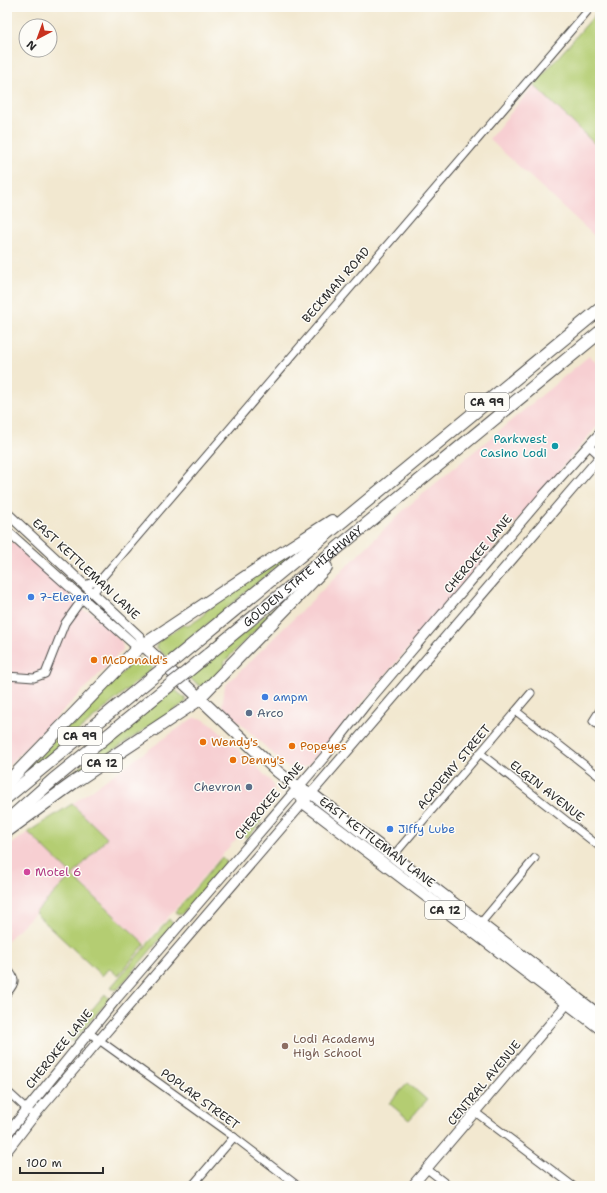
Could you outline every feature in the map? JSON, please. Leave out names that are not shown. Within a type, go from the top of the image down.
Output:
[{"type":"highway","name":"GOLDEN STATE HIGHWAY","points":[[7,797],[600,309]]},
{"type":"highway","name":"GOLDEN STATE HIGHWAY","points":[[7,821],[53,780],[188,672],[600,332]]},
{"type":"highway","points":[[7,783],[127,658],[143,645],[374,494]]},
{"type":"highway","points":[[199,698],[227,667],[329,563],[390,504]]},
{"type":"highway","name":"CA 12","points":[[7,832],[73,783],[199,698]]},
{"type":"main road","name":"CHEROKEE LANE","points":[[7,1134],[88,1032],[543,496],[600,433]]},
{"type":"main road","name":"CHEROKEE LANE","points":[[7,1150],[34,1116],[312,794],[600,456]]},
{"type":"main road","name":"EAST KETTLEMAN LANE","points":[[8,516],[85,585],[140,637],[143,645],[297,787],[312,794],[480,924],[570,1000],[600,1028]]},
{"type":"main road","name":"EAST KETTLEMAN LANE","points":[[7,531],[135,645],[143,645]]},
{"type":"main road","points":[[51,570],[60,572],[80,590],[92,593]]},
{"type":"main road","points":[[83,598],[90,598],[121,625],[128,626]]},
{"type":"main road","points":[[427,633],[439,644]]},
{"type":"main road","name":"EAST KETTLEMAN LANE","points":[[297,787],[304,803],[570,1000],[600,1016]]},
{"type":"main road","name":"CENTRAL AVENUE","points":[[412,1186],[570,1000]]},
{"type":"street","name":"BECKMAN ROAD","points":[[92,593],[100,584],[101,579],[591,7]]},
{"type":"street","points":[[589,446],[600,456]]},
{"type":"street","name":"BECKMAN ROAD","points":[[85,585],[101,579]]},
{"type":"street","points":[[7,676],[34,678],[45,674],[65,623],[83,598]]},
{"type":"street","name":"ACADEMY STREET","points":[[393,856],[531,693]]},
{"type":"street","points":[[600,710],[593,721],[600,728]]},
{"type":"street","points":[[516,711],[600,777]]},
{"type":"street","name":"ELGIN AVENUE","points":[[480,753],[600,847]]},
{"type":"street","points":[[480,924],[535,858]]},
{"type":"street","points":[[7,969],[15,978],[15,982],[7,993]]},
{"type":"street","name":"POPLAR STREET","points":[[88,1032],[234,1137],[298,1186]]},
{"type":"street","points":[[7,1091],[34,1116]]},
{"type":"street","points":[[475,1112],[573,1186]]},
{"type":"street","points":[[192,1186],[234,1137]]},
{"type":"street","points":[[427,1169],[449,1186]]},
{"type":"shaded area","points":[[534,85],[600,148],[600,241],[489,139]]},
{"type":"shaded area","points":[[589,356],[600,366],[600,423],[309,765],[302,768],[287,767],[222,706],[225,686],[407,507]]},
{"type":"shaded area","points":[[7,540],[18,545],[72,596],[73,601],[84,611],[90,611],[122,642],[123,650],[7,767]]},
{"type":"shaded area","points":[[193,718],[201,718],[212,725],[261,771],[273,784],[274,795],[145,944],[72,876],[7,941],[7,848],[28,832],[72,875],[107,838],[72,804]]},
{"type":"green space","points":[[600,9],[600,149],[534,85]]},
{"type":"green space","points":[[290,552],[292,554],[167,657],[157,648],[157,642],[183,625],[188,626],[202,617],[206,611]]},
{"type":"green space","points":[[294,591],[225,661],[224,667],[203,688],[189,678]]},
{"type":"green space","points":[[139,659],[144,660],[153,668],[7,791],[7,789],[112,680],[117,678],[132,662]]},
{"type":"green space","points":[[174,689],[185,698],[186,702],[48,794]]},
{"type":"green space","points":[[72,804],[107,838],[72,876],[145,944],[118,976],[109,968],[102,976],[35,913],[72,875],[28,832]]},
{"type":"green space","points":[[258,815],[261,818],[261,822],[247,839],[242,834]]},
{"type":"green space","points":[[222,857],[227,862],[181,915],[175,912]]},
{"type":"green space","points":[[169,919],[173,924],[117,990],[111,987]]},
{"type":"green space","points":[[105,994],[109,999],[73,1042],[68,1038]]},
{"type":"green space","points":[[408,1083],[427,1100],[409,1120],[389,1103]]},
{"type":"place","name":"Parkwest Casino Lodi","points":[[555,446]]},
{"type":"place","name":"7-Eleven","points":[[31,597]]},
{"type":"place","name":"McDonald's","points":[[94,660]]},
{"type":"place","name":"ampm","points":[[265,697]]},
{"type":"place","name":"Arco","points":[[249,713]]},
{"type":"place","name":"Wendy's","points":[[203,742]]},
{"type":"place","name":"Popeyes","points":[[292,746]]},
{"type":"place","name":"Denny's","points":[[233,760]]},
{"type":"place","name":"Chevron","points":[[249,787]]},
{"type":"place","name":"Jiffy Lube","points":[[390,829]]},
{"type":"place","name":"Motel 6","points":[[27,872]]},
{"type":"place","name":"Lodi Academy High School","points":[[285,1046]]}]
